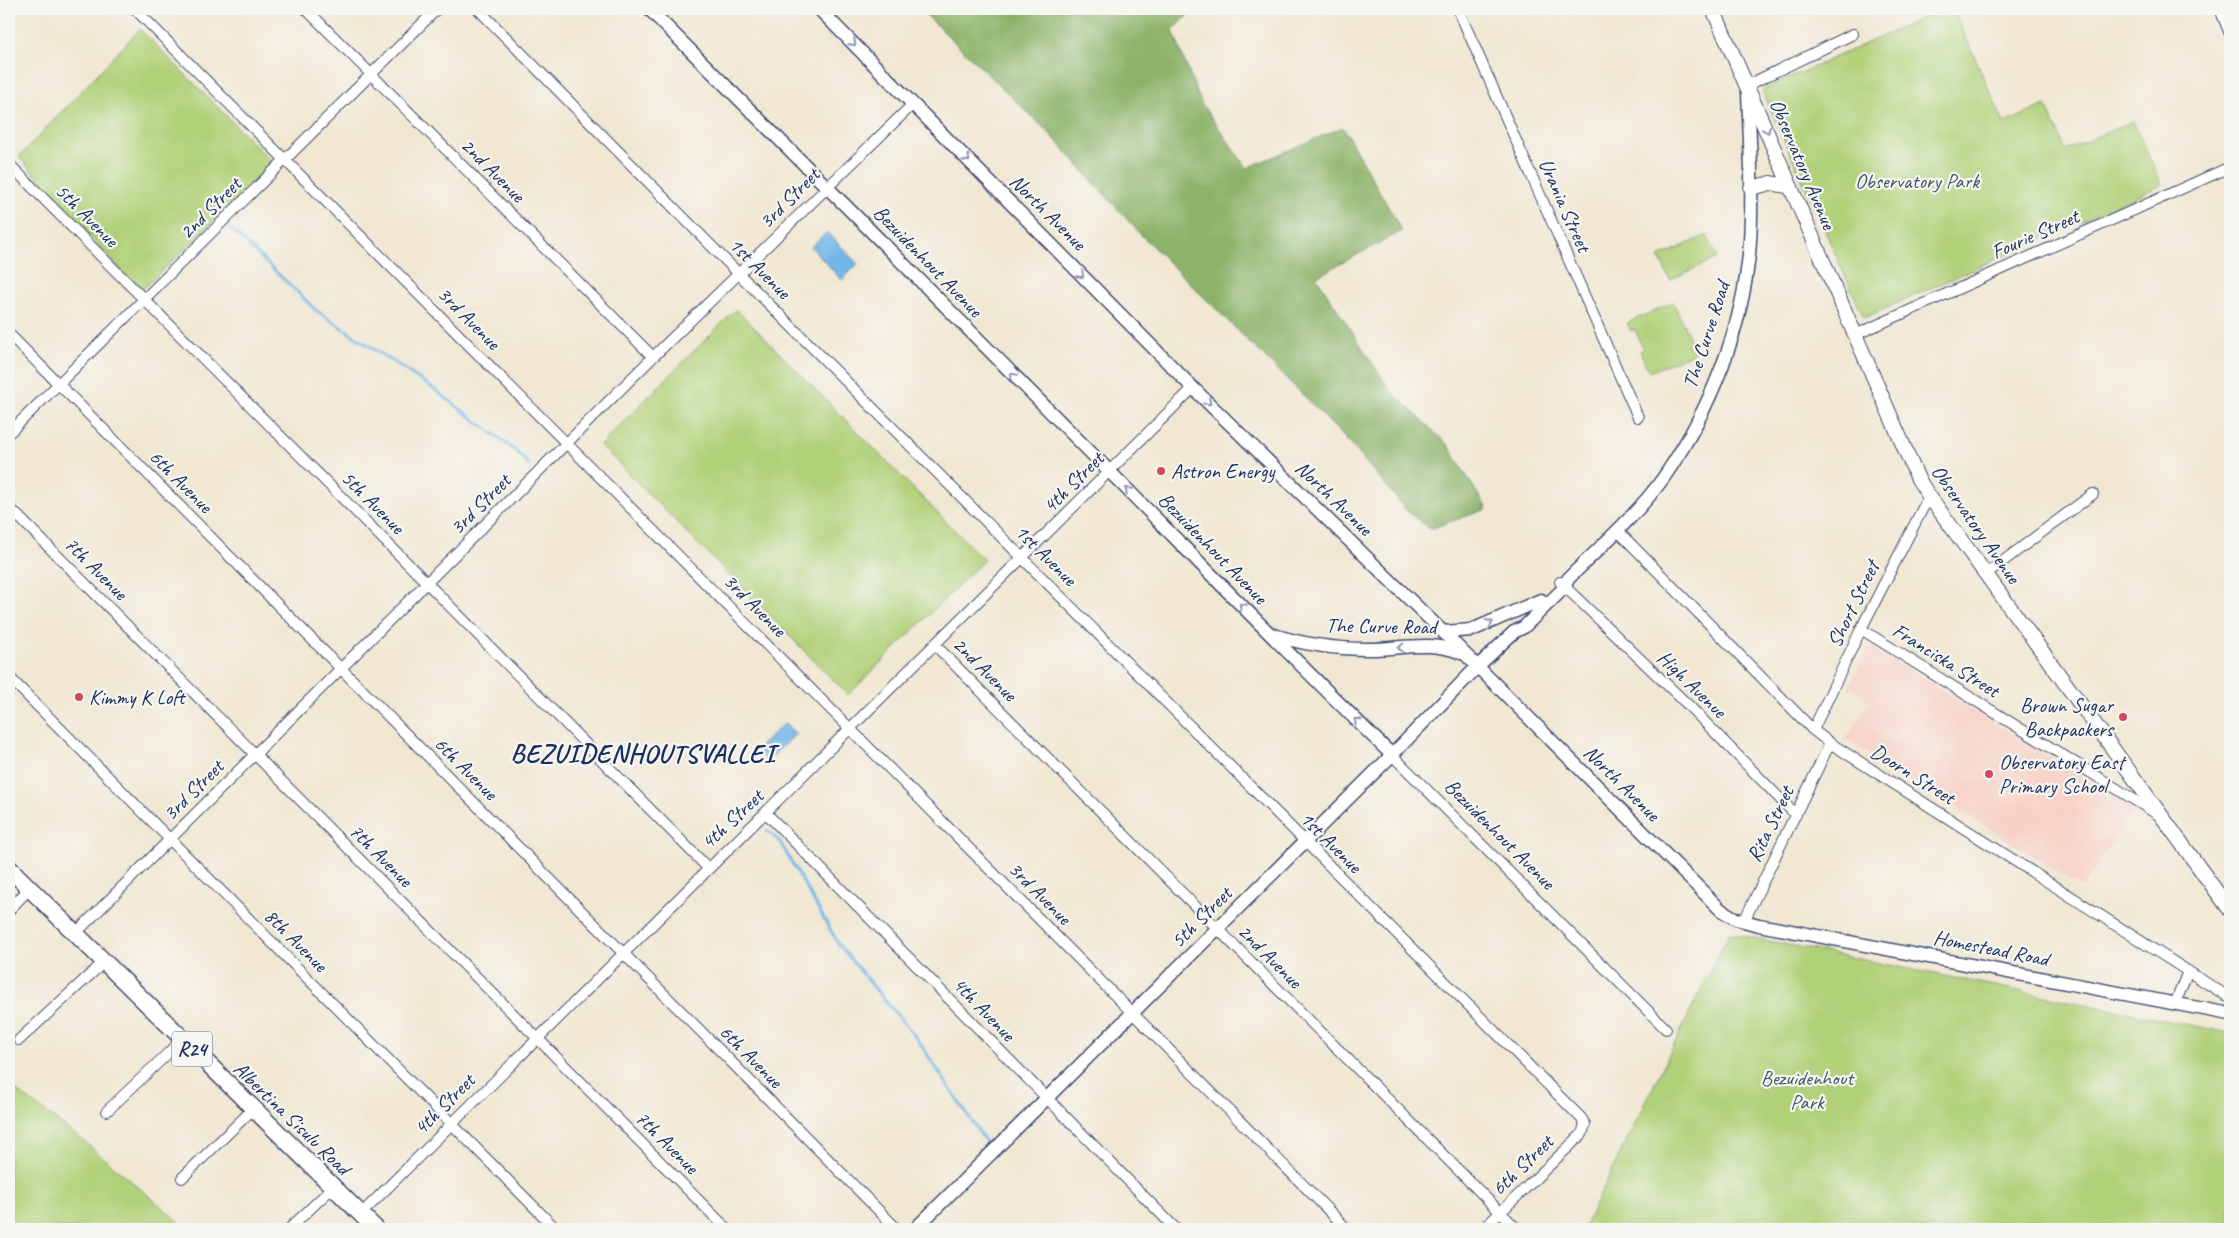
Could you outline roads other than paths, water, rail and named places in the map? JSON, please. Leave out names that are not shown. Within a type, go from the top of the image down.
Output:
[{"type":"main road","name":"Observatory Avenue","points":[[1713,9],[1748,85],[1910,462],[1929,496],[2230,910]]},
{"type":"main road","points":[[1751,188],[1771,183],[1791,186]]},
{"type":"main road","name":"Albertina Sisulu Road","points":[[9,868],[332,1188],[376,1229]]},
{"type":"street","name":"3rd Avenue","points":[[135,9],[1347,1229]]},
{"type":"street","name":"2nd Avenue","points":[[306,9],[653,357]]},
{"type":"street","name":"2nd Street","points":[[9,434],[437,9]]},
{"type":"street","name":"1st Avenue","points":[[478,9],[739,274],[1580,1118],[1585,1128]]},
{"type":"street","name":"Bezuidenhout Avenue","points":[[649,9],[828,186],[910,272],[1267,632],[1666,1029]]},
{"type":"street","name":"North Avenue","points":[[819,9],[1193,388],[1431,620],[1714,904],[1730,916],[1744,921]]},
{"type":"street","name":"Urania Street","points":[[1458,9],[1638,417]]},
{"type":"street","points":[[2220,9],[2230,34]]},
{"type":"street","points":[[1748,85],[1853,34]]},
{"type":"street","name":"The Curve Road","points":[[1564,583],[1618,531],[1663,477],[1696,424],[1722,367],[1740,304],[1747,270],[1750,241],[1751,188],[1748,85]]},
{"type":"street","name":"3rd Street","points":[[75,934],[653,357],[913,104]]},
{"type":"street","name":"5th Avenue","points":[[9,164],[708,868]]},
{"type":"street","name":"Fourie Street","points":[[1855,335],[2230,167]]},
{"type":"street","name":"6th Avenue","points":[[9,334],[897,1229]]},
{"type":"street","name":"4th Street","points":[[361,1214],[708,868],[852,729],[1193,388]]},
{"type":"street","points":[[1986,574],[2092,494]]},
{"type":"street","name":"Short Street","points":[[1813,730],[1861,629],[1929,496]]},
{"type":"street","name":"7th Avenue","points":[[9,507],[727,1229]]},
{"type":"street","name":"Doorn Street","points":[[1618,531],[1813,730],[1830,743],[2230,998]]},
{"type":"street","name":"5th Street","points":[[1514,632],[1519,623],[1541,600],[1564,583]]},
{"type":"street","name":"5th Street","points":[[915,1229],[1392,755],[1477,667],[1514,632],[1524,627],[1564,583]]},
{"type":"street","name":"High Avenue","points":[[1564,583],[1796,815]]},
{"type":"street","points":[[1443,632],[1472,630],[1541,600]]},
{"type":"street","points":[[1426,646],[1432,633],[1431,620]]},
{"type":"street","name":"Franciska Street","points":[[1861,629],[2163,818]]},
{"type":"street","name":"The Curve Road","points":[[1267,632],[1293,641],[1320,647],[1370,649],[1443,646],[1465,655]]},
{"type":"street","name":"2nd Avenue","points":[[935,645],[1517,1229]]},
{"type":"street","name":"8th Avenue","points":[[9,677],[556,1229]]},
{"type":"street","name":"Rita Street","points":[[1744,921],[1830,743]]},
{"type":"street","name":"4th Avenue","points":[[766,813],[1046,1100],[1176,1229]]},
{"type":"street","points":[[9,910],[30,888]]},
{"type":"street","name":"Homestead Road","points":[[1744,921],[2230,1014]]},
{"type":"street","points":[[18,1040],[104,962]]},
{"type":"street","points":[[2175,1004],[2188,971]]},
{"type":"street","points":[[107,1111],[182,1040]]},
{"type":"street","points":[[182,1178],[253,1109]]},
{"type":"street","name":"6th Street","points":[[1484,1229],[1582,1134],[1585,1128]]},
{"type":"street","points":[[289,1229],[332,1188]]},
{"type":"water","points":[[827,232],[858,264],[842,280],[811,247]]},
{"type":"water","points":[[785,723],[796,734],[767,761],[757,749]]},
{"type":"waterway","points":[[230,228],[317,311],[434,389],[516,451],[529,465]]},
{"type":"waterway","points":[[767,830],[780,842],[839,945],[917,1039],[987,1144]]},
{"type":"place","name":"Astron Energy","points":[[1161,471]]},
{"type":"place","name":"Kimmy K Loft","points":[[79,697]]},
{"type":"place","name":"Brown Sugar Backpackers","points":[[2123,717]]},
{"type":"place","name":"Observatory East Primary School","points":[[1989,774]]},
{"type":"district","name":"BEZUIDENHOUTSVALLEI","points":[[643,753]]},
{"type":"park label","name":"Observatory Park","points":[[1917,181]]},
{"type":"park label","name":"Bezuidenhout Park","points":[[1807,1090]]}]
